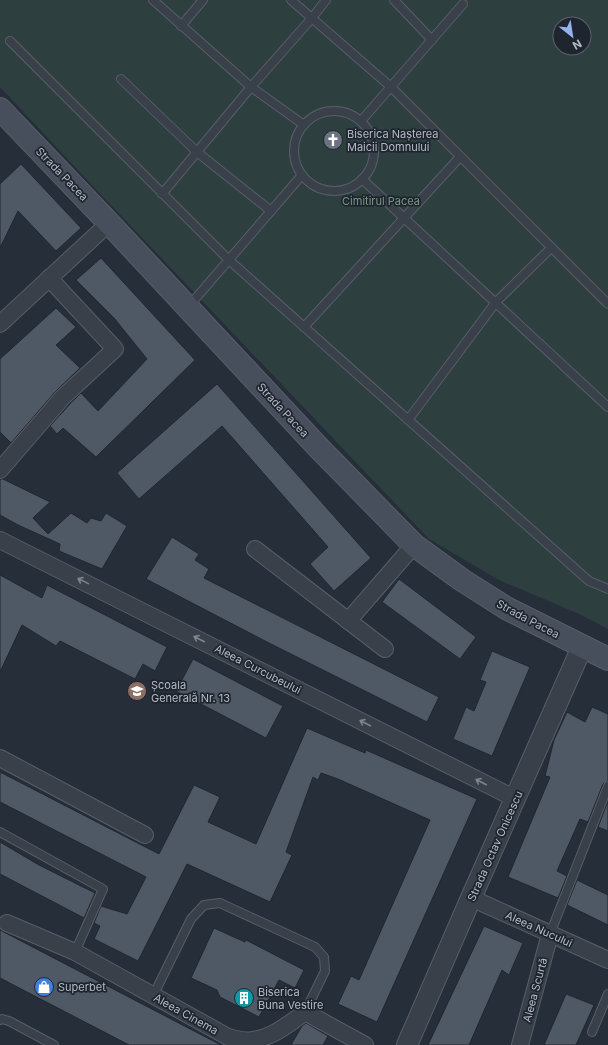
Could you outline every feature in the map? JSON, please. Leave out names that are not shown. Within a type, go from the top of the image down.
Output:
[{"type":"main road","name":"Strada Pacea","points":[[0,109],[109,223],[317,446],[414,545],[462,580],[506,608],[608,659]]},
{"type":"street","points":[[0,324],[109,223]]},
{"type":"street","points":[[0,470],[62,398],[115,349],[49,278]]},
{"type":"street","name":"Aleea Curcubeului","points":[[0,540],[516,799]]},
{"type":"street","points":[[348,621],[414,545]]},
{"type":"street","points":[[255,549],[385,649]]},
{"type":"street","name":"Strada Octav Onicescu","points":[[407,1045],[582,647]]},
{"type":"street","points":[[0,758],[145,835]]},
{"type":"street","name":"Aleea Nucului","points":[[471,898],[608,960]]},
{"type":"street","name":"Aleea Cinema","points":[[7,923],[75,952],[228,1037],[252,1041],[263,1038],[280,1031],[305,1012]]},
{"type":"street","name":"Aleea Scurtă","points":[[520,1045],[550,934]]},
{"type":"street","points":[[305,1012],[365,1045]]},
{"type":"lane","points":[[153,0],[251,87],[304,125]]},
{"type":"lane","points":[[182,26],[203,0]]},
{"type":"lane","points":[[291,0],[391,87],[608,304]]},
{"type":"lane","points":[[162,194],[326,0]]},
{"type":"lane","points":[[394,0],[432,40]]},
{"type":"lane","points":[[361,121],[463,4]]},
{"type":"lane","points":[[10,41],[229,260],[589,581],[608,589]]},
{"type":"lane","points":[[121,79],[197,152],[271,211]]},
{"type":"lane","points":[[338,111],[351,114],[361,121],[370,131],[374,144],[374,156],[370,169],[362,179],[352,187],[339,191],[325,190],[312,184],[302,175],[296,163],[294,150],[296,137],[304,125],[313,116],[325,112],[338,111]]},
{"type":"lane","points":[[304,327],[460,157]]},
{"type":"lane","points":[[188,308],[302,175]]},
{"type":"lane","points":[[362,179],[608,406]]},
{"type":"lane","points":[[408,420],[496,302],[551,248]]},
{"type":"lane","points":[[550,934],[608,786]]},
{"type":"lane","points":[[0,832],[103,889],[75,952]]},
{"type":"lane","points":[[153,996],[191,919],[204,905],[220,903],[315,947],[324,957],[325,971],[305,1012]]},
{"type":"lane","points":[[592,1032],[608,994]]},
{"type":"lane","points":[[0,1020],[2,1019],[9,1021],[54,1045]]},
{"type":"green space","name":"Cimitirul Pacea","points":[[0,0],[608,0],[608,629],[579,614],[499,580],[429,539],[0,87]]},
{"type":"building","points":[[21,164],[81,228],[56,251],[18,211],[0,248],[0,184]]},
{"type":"building","points":[[101,258],[195,360],[96,457],[63,428],[57,434],[50,426],[81,393],[98,411],[147,359],[114,318],[76,280]]},
{"type":"building","points":[[56,308],[76,327],[56,345],[80,368],[55,392],[11,443],[0,432],[0,359]]},
{"type":"building","points":[[217,384],[371,558],[334,591],[310,564],[328,547],[222,426],[139,499],[117,473]]},
{"type":"building","points":[[0,479],[3,479],[50,502],[33,518],[48,534],[71,513],[87,523],[91,518],[101,521],[106,513],[127,526],[102,569],[59,551],[60,544],[0,515]]},
{"type":"building","points":[[172,537],[199,554],[195,560],[209,569],[204,578],[439,697],[427,722],[267,642],[146,579]]},
{"type":"building","points":[[0,575],[42,598],[47,585],[167,647],[155,671],[143,664],[135,679],[60,641],[56,646],[22,625],[0,672]]},
{"type":"building","points":[[399,579],[476,637],[460,659],[382,602]]},
{"type":"building","points":[[492,651],[530,667],[492,756],[453,739],[466,707],[474,711],[486,682],[480,680]]},
{"type":"building","points":[[193,659],[283,706],[266,738],[176,691]]},
{"type":"building","points":[[592,707],[608,714],[608,781],[603,784],[588,822],[580,819],[557,871],[567,876],[558,898],[508,877],[550,777],[545,776],[554,740],[567,712],[585,722]]},
{"type":"building","points":[[307,728],[365,753],[366,750],[477,799],[377,1022],[338,1004],[351,976],[359,980],[430,820],[338,779],[321,773],[318,780],[313,777],[286,852],[292,855],[270,902],[187,864],[138,961],[94,939],[100,926],[94,923],[101,906],[127,914],[146,877],[0,802],[0,772],[159,854],[194,785],[220,797],[208,822],[256,844]]},
{"type":"building","points":[[608,801],[608,831],[598,827]]},
{"type":"building","points":[[0,842],[39,865],[95,893],[84,918],[0,874]]},
{"type":"building","points":[[577,880],[608,895],[608,925],[567,905]]},
{"type":"building","points":[[484,926],[523,943],[509,975],[502,970],[469,1045],[428,1045]]},
{"type":"building","points":[[214,928],[245,942],[246,940],[304,970],[295,988],[279,980],[259,1017],[220,997],[217,990],[191,978]]},
{"type":"building","points":[[0,930],[221,1045],[129,1045],[0,978]]},
{"type":"building","points":[[566,994],[594,1005],[576,1045],[544,1045]]},
{"type":"building","points":[[306,1023],[328,1036],[323,1045],[291,1045],[302,1026]]},
{"type":"place","name":"Biserica Nașterea Maicii Domnului","points":[[333,140]]},
{"type":"place","name":"Școala Generală Nr. 13","points":[[137,691]]},
{"type":"place","name":"Superbet","points":[[44,987]]},
{"type":"place","name":"Biserica Buna Vestire","points":[[244,998]]}]
